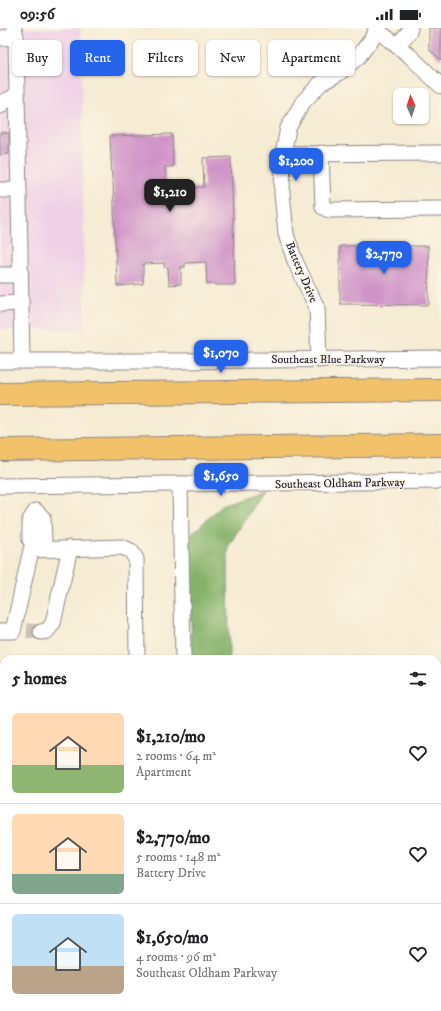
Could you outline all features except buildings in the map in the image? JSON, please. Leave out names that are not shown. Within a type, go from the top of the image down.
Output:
[{"type":"highway","points":[[0,394],[441,390]]},
{"type":"highway","points":[[0,450],[441,445]]},
{"type":"street","points":[[397,46],[409,32],[410,28]]},
{"type":"street","points":[[377,29],[410,56],[441,86]]},
{"type":"street","name":"Battery Drive","points":[[319,360],[317,308],[295,262],[286,234],[282,193],[283,154],[288,128],[303,102],[321,83],[339,73],[358,57],[371,40],[377,29]]},
{"type":"street","points":[[0,38],[15,33],[17,96],[9,190],[20,275],[22,361]]},
{"type":"street","points":[[0,106],[3,102],[17,96]]},
{"type":"street","points":[[283,154],[441,153]]},
{"type":"street","points":[[321,154],[323,208],[329,210],[441,209]]},
{"type":"street","points":[[0,177],[9,190]]},
{"type":"street","points":[[0,276],[20,275]]},
{"type":"street","points":[[0,304],[21,304]]},
{"type":"street","name":"Southeast Blue Parkway","points":[[0,361],[441,358]]},
{"type":"street","name":"Southeast Oldham Parkway","points":[[0,486],[441,481]]},
{"type":"street","points":[[180,484],[183,655]]},
{"type":"street","points":[[36,486],[36,511],[43,518],[44,540],[32,550],[20,631],[47,631],[53,623],[70,548]]},
{"type":"street","points":[[37,547],[122,547],[131,552],[136,559],[137,655]]},
{"type":"shaded area","points":[[0,28],[81,28],[81,40],[70,40],[70,76],[82,76],[85,329],[0,330]]},
{"type":"green space","points":[[263,490],[228,547],[229,655],[192,655],[189,537],[222,505]]},
{"type":"tunnel","points":[[27,631],[41,632]]}]
